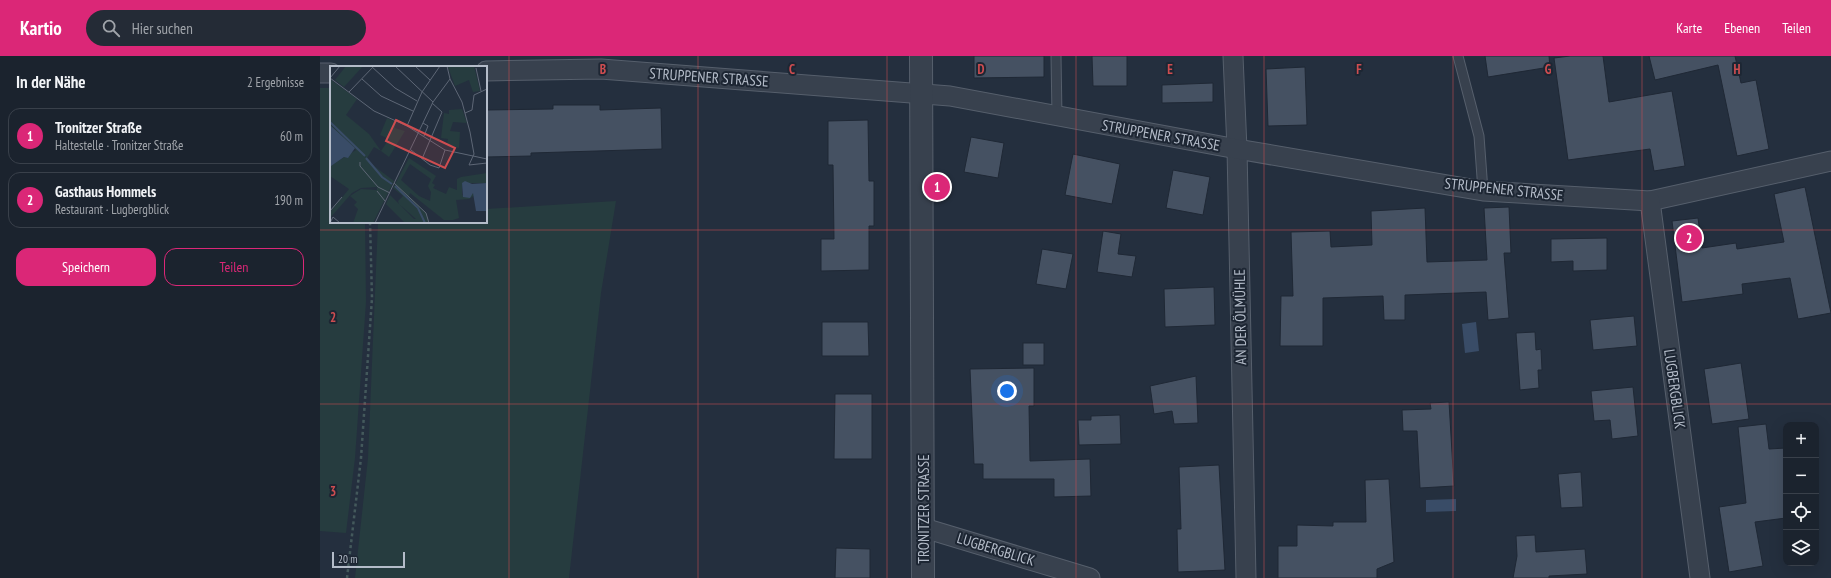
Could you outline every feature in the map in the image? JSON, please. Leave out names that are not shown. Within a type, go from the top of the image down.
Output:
[{"type":"street","name":"TRONITZER STRASSE","points":[[921,56],[923,578]]},
{"type":"street","name":"AN DER ÖLMÜHLE","points":[[1233,56],[1237,149],[1246,578]]},
{"type":"street","name":"STRUPPENER STRASSE","points":[[487,71],[601,62],[950,96],[1237,149],[1483,190],[1650,201],[1831,161]]},
{"type":"street","name":"LUGBERGBLICK","points":[[1650,201],[1700,578]]},
{"type":"street","name":"LUGBERGBLICK","points":[[924,528],[1090,578]]},
{"type":"lane","points":[[1056,56],[1058,116]]},
{"type":"lane","points":[[1458,56],[1479,136],[1483,190]]},
{"type":"path","points":[[347,578],[361,458],[372,298],[370,223]]},
{"type":"green space","points":[[320,88],[330,88],[330,223],[365,223],[366,302],[355,458],[346,533],[320,531]]},
{"type":"green space","points":[[616,201],[601,293],[569,578],[355,578],[368,458],[378,223],[487,223],[487,209]]},
{"type":"water","points":[[1476,322],[1479,351],[1465,353],[1462,324]]},
{"type":"water","points":[[1456,499],[1456,511],[1426,512],[1426,500]]},
{"type":"building","points":[[974,56],[1044,56],[1044,77],[974,78]]},
{"type":"building","points":[[1092,56],[1127,56],[1127,86],[1093,86]]},
{"type":"building","points":[[1485,56],[1549,56],[1550,67],[1488,77]]},
{"type":"building","points":[[1570,56],[1603,56],[1609,102],[1672,91],[1685,166],[1654,171],[1650,149],[1568,160],[1554,58]]},
{"type":"building","points":[[1649,56],[1735,56],[1741,83],[1756,80],[1769,149],[1737,156],[1718,65],[1655,80]]},
{"type":"building","points":[[1305,67],[1307,125],[1268,126],[1266,69]]},
{"type":"building","points":[[1213,83],[1213,102],[1162,103],[1162,85]]},
{"type":"building","points":[[553,105],[600,105],[600,110],[661,108],[662,149],[531,153],[531,156],[487,157],[487,110],[553,109]]},
{"type":"building","points":[[868,120],[869,181],[874,181],[874,226],[869,226],[869,270],[821,271],[821,239],[834,239],[833,165],[828,165],[828,121]]},
{"type":"building","points":[[971,137],[1004,143],[998,178],[964,172]]},
{"type":"building","points":[[1073,154],[1120,164],[1112,204],[1065,195]]},
{"type":"building","points":[[1173,170],[1210,177],[1203,215],[1166,208]]},
{"type":"building","points":[[1805,187],[1831,313],[1798,319],[1790,278],[1742,284],[1743,294],[1682,302],[1672,221],[1698,218],[1702,248],[1736,243],[1737,249],[1784,242],[1774,194]]},
{"type":"building","points":[[1509,207],[1511,253],[1504,253],[1509,318],[1488,320],[1486,292],[1405,295],[1405,320],[1384,320],[1383,296],[1323,298],[1323,346],[1280,346],[1281,296],[1293,296],[1291,232],[1330,231],[1331,247],[1372,245],[1371,211],[1425,208],[1427,262],[1487,260],[1484,208]]},
{"type":"building","points":[[1103,231],[1121,234],[1118,254],[1136,256],[1132,277],[1097,272]]},
{"type":"building","points":[[1607,238],[1607,270],[1573,271],[1573,261],[1551,262],[1551,239]]},
{"type":"building","points":[[1042,249],[1073,254],[1066,289],[1036,284]]},
{"type":"building","points":[[1214,287],[1215,325],[1165,327],[1164,289]]},
{"type":"building","points":[[1634,316],[1637,346],[1593,350],[1590,320]]},
{"type":"building","points":[[822,322],[868,322],[869,356],[822,356]]},
{"type":"building","points":[[1535,332],[1536,350],[1541,349],[1542,370],[1538,370],[1539,388],[1520,390],[1516,333]]},
{"type":"building","points":[[1023,343],[1044,343],[1044,365],[1023,365]]},
{"type":"building","points":[[1741,363],[1749,419],[1712,424],[1704,369]]},
{"type":"building","points":[[1034,368],[1034,406],[1029,406],[1030,461],[1090,459],[1091,496],[1054,497],[1054,479],[983,479],[983,464],[974,464],[970,369]]},
{"type":"building","points":[[1196,376],[1198,423],[1174,424],[1172,411],[1154,414],[1150,386]]},
{"type":"building","points":[[1633,387],[1638,436],[1612,439],[1610,420],[1594,421],[1591,391]]},
{"type":"building","points":[[835,394],[872,394],[872,459],[834,459]]},
{"type":"building","points":[[1449,402],[1454,486],[1420,488],[1417,431],[1403,431],[1402,410],[1431,409],[1430,403]]},
{"type":"building","points":[[1120,415],[1121,444],[1079,445],[1078,420],[1091,420],[1091,416]]},
{"type":"building","points":[[1766,424],[1769,449],[1783,448],[1783,518],[1755,522],[1763,566],[1729,572],[1719,507],[1746,503],[1738,427]]},
{"type":"building","points":[[1219,465],[1225,570],[1178,572],[1177,529],[1181,529],[1179,467]]},
{"type":"building","points":[[1581,472],[1583,507],[1561,508],[1558,474]]},
{"type":"building","points":[[1389,479],[1394,562],[1377,569],[1377,578],[1278,578],[1278,546],[1297,546],[1297,525],[1333,526],[1333,522],[1366,522],[1365,480]]},
{"type":"building","points":[[1535,535],[1536,552],[1585,549],[1587,574],[1549,576],[1549,578],[1513,578],[1517,556],[1516,536]]},
{"type":"building","points":[[836,548],[870,549],[870,578],[835,578]]},
{"type":"place","name":"Tronitzer Straße","points":[[937,187]]},
{"type":"place","name":"Gasthaus Hommels","points":[[1689,238]]}]
